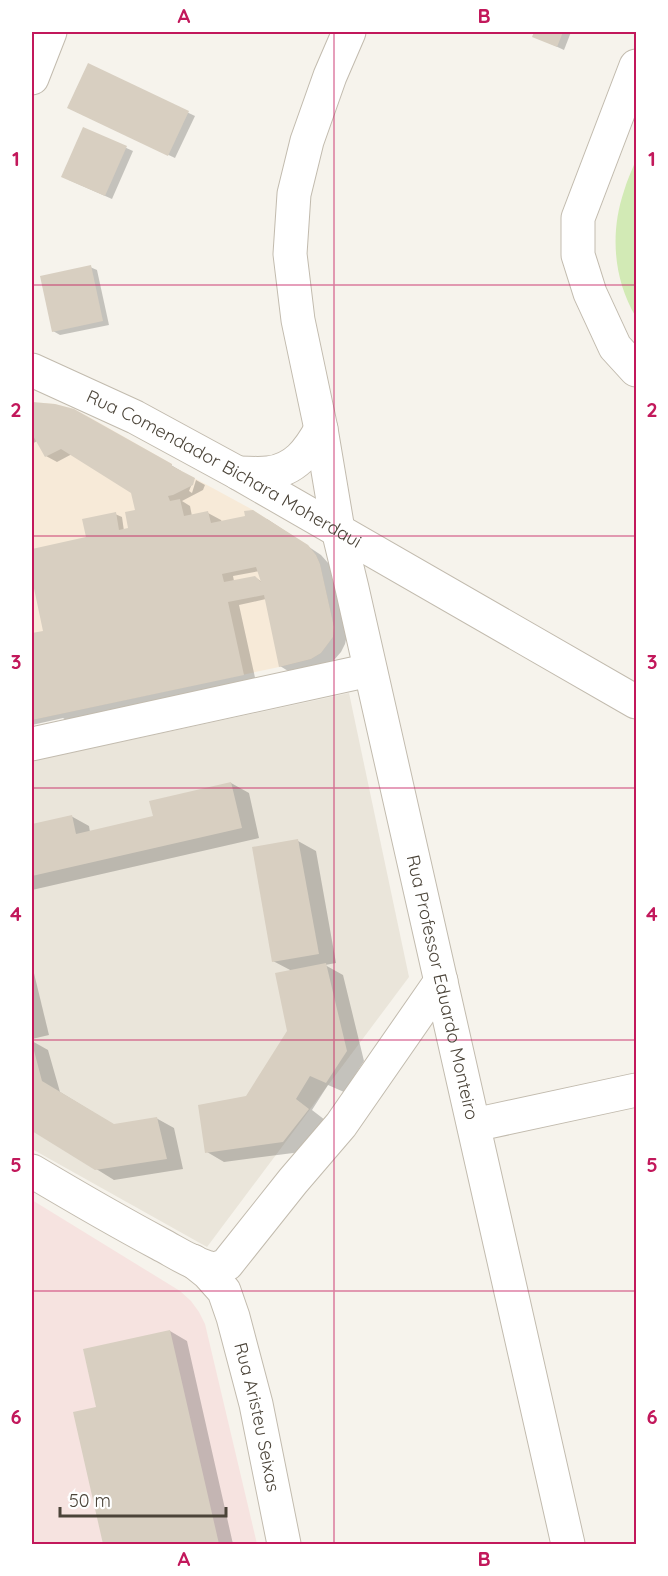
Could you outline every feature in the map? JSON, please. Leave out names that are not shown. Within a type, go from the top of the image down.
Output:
[{"type":"street","points":[[32,78],[50,32]]},
{"type":"street","name":"Rua Professor Eduardo Monteiro","points":[[350,32],[330,76],[310,130],[294,194],[290,254],[297,320],[321,429],[338,530],[568,1545]]},
{"type":"street","points":[[636,66],[578,218],[578,255],[590,293],[615,347],[636,370]]},
{"type":"street","name":"Rua Comendador Bichara Moherdaui","points":[[32,370],[135,417],[238,473],[636,702]]},
{"type":"street","points":[[238,473],[268,473],[298,461],[313,444],[321,429]]},
{"type":"street","points":[[352,588],[374,574],[413,573]]},
{"type":"street","points":[[32,744],[370,670]]},
{"type":"street","points":[[32,1172],[193,1262],[206,1268],[220,1268],[233,1257],[341,1125],[441,981]]},
{"type":"street","points":[[474,1125],[636,1090]]},
{"type":"street","points":[[224,1291],[233,1257]]},
{"type":"street","name":"Rua Aristeu Seixas","points":[[193,1262],[208,1273],[224,1291],[233,1317],[256,1404],[284,1545]]},
{"type":"shaded area","points":[[32,402],[55,404],[74,409],[253,510],[308,545],[320,564],[334,627],[333,637],[321,653],[311,659],[279,667],[32,720]]},
{"type":"shaded area","points":[[349,693],[409,977],[207,1247],[32,1149],[32,761]]},
{"type":"shaded area","points":[[32,1200],[180,1291],[199,1312],[205,1324],[257,1544],[32,1544]]},
{"type":"green space","points":[[636,160],[636,317],[622,287],[616,255],[616,239],[620,207]]},
{"type":"building","points":[[534,32],[563,32],[557,47],[532,37]]},
{"type":"building","points":[[88,63],[189,111],[168,156],[67,108]]},
{"type":"building","points":[[83,127],[127,146],[105,196],[61,177]]},
{"type":"building","points":[[91,265],[103,321],[52,332],[40,276]]},
{"type":"building","points":[[32,402],[55,404],[74,409],[195,478],[193,485],[168,496],[170,501],[180,499],[184,516],[208,511],[211,523],[245,516],[244,511],[253,510],[308,545],[320,564],[334,627],[333,637],[321,653],[311,659],[279,667],[264,595],[228,602],[244,675],[32,720],[32,633],[43,631],[32,579],[32,549],[86,537],[82,519],[116,512],[119,530],[128,528],[125,512],[135,510],[131,493],[61,449],[45,457],[32,434]],"holes":[[[256,567],[261,582],[255,576],[224,582],[222,574]]]},
{"type":"building","points":[[231,782],[242,828],[32,876],[32,824],[72,815],[76,834],[153,816],[149,801]]},
{"type":"building","points":[[298,839],[319,954],[272,962],[252,847]]},
{"type":"building","points":[[326,963],[347,1051],[326,1083],[310,1076],[296,1099],[309,1109],[283,1142],[205,1153],[198,1105],[246,1096],[287,1031],[275,973]]},
{"type":"building","points":[[32,1043],[42,1081],[114,1124],[157,1117],[167,1159],[95,1170],[32,1131]]},
{"type":"building","points":[[170,1330],[219,1544],[103,1544],[73,1412],[96,1407],[83,1349]]}]
